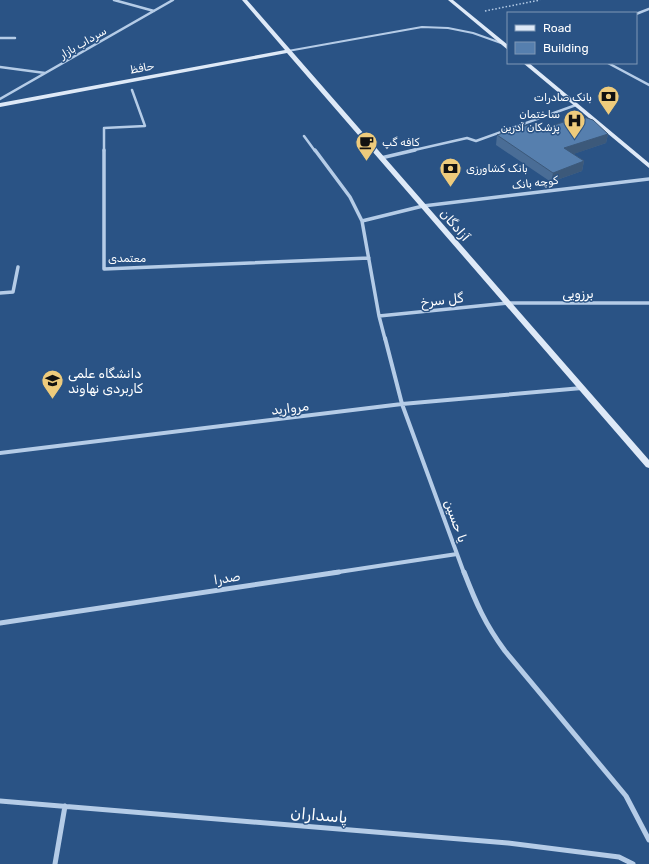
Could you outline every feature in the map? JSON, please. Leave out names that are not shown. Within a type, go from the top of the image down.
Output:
[{"type":"main road","name":"آزادگان","points":[[244,0],[649,465]]},
{"type":"main road","points":[[450,0],[507,47]]},
{"type":"main road","name":"حافظ","points":[[0,105],[288,51]]},
{"type":"main road","points":[[527,64],[649,166]]},
{"type":"street","points":[[114,0],[154,11]]},
{"type":"street","name":"سرداب بازار","points":[[0,99],[173,0]]},
{"type":"street","points":[[637,14],[649,8]]},
{"type":"street","points":[[0,38],[15,38]]},
{"type":"street","points":[[610,64],[649,85]]},
{"type":"street","points":[[0,67],[45,73]]},
{"type":"street","name":"معتمدی","points":[[132,90],[145,126],[104,128],[104,269],[369,258]]},
{"type":"street","points":[[381,158],[467,138],[476,141],[576,105]]},
{"type":"street","name":"یا حسین","points":[[304,136],[350,196],[362,221],[379,316],[402,404],[477,607],[488,628],[626,796],[649,840]]},
{"type":"street","name":"کوچه بانک","points":[[423,206],[649,179]]},
{"type":"street","points":[[362,221],[423,206]]},
{"type":"street","points":[[0,293],[13,292],[18,267]]},
{"type":"street","name":"برزویی","points":[[508,303],[649,303]]},
{"type":"street","name":"گل سرخ","points":[[379,316],[508,303]]},
{"type":"street","name":"مروارید","points":[[0,452],[402,404],[582,388]]},
{"type":"street","name":"صدرا","points":[[0,623],[457,554]]},
{"type":"street","name":"پاسداران","points":[[0,801],[508,843],[619,857],[633,864]]},
{"type":"street","points":[[55,864],[64,806]]},
{"type":"lane","points":[[288,51],[422,27],[448,28],[472,33],[501,43]]},
{"type":"path","points":[[467,14],[540,0]]},
{"type":"building","points":[[581,116],[593,120],[608,134],[564,148],[584,161],[553,173],[497,135],[528,125],[537,131]]},
{"type":"place","name":"بانک صادرات","points":[[608,116]]},
{"type":"place","name":"ساختمان پزشکان آدرین","points":[[575,140]]},
{"type":"place","name":"کافه گپ","points":[[367,162]]},
{"type":"place","name":"بانک کشاورزی","points":[[450,188]]},
{"type":"place","name":"دانشگاه علمی کاربردی نهاوند","points":[[53,400]]}]
